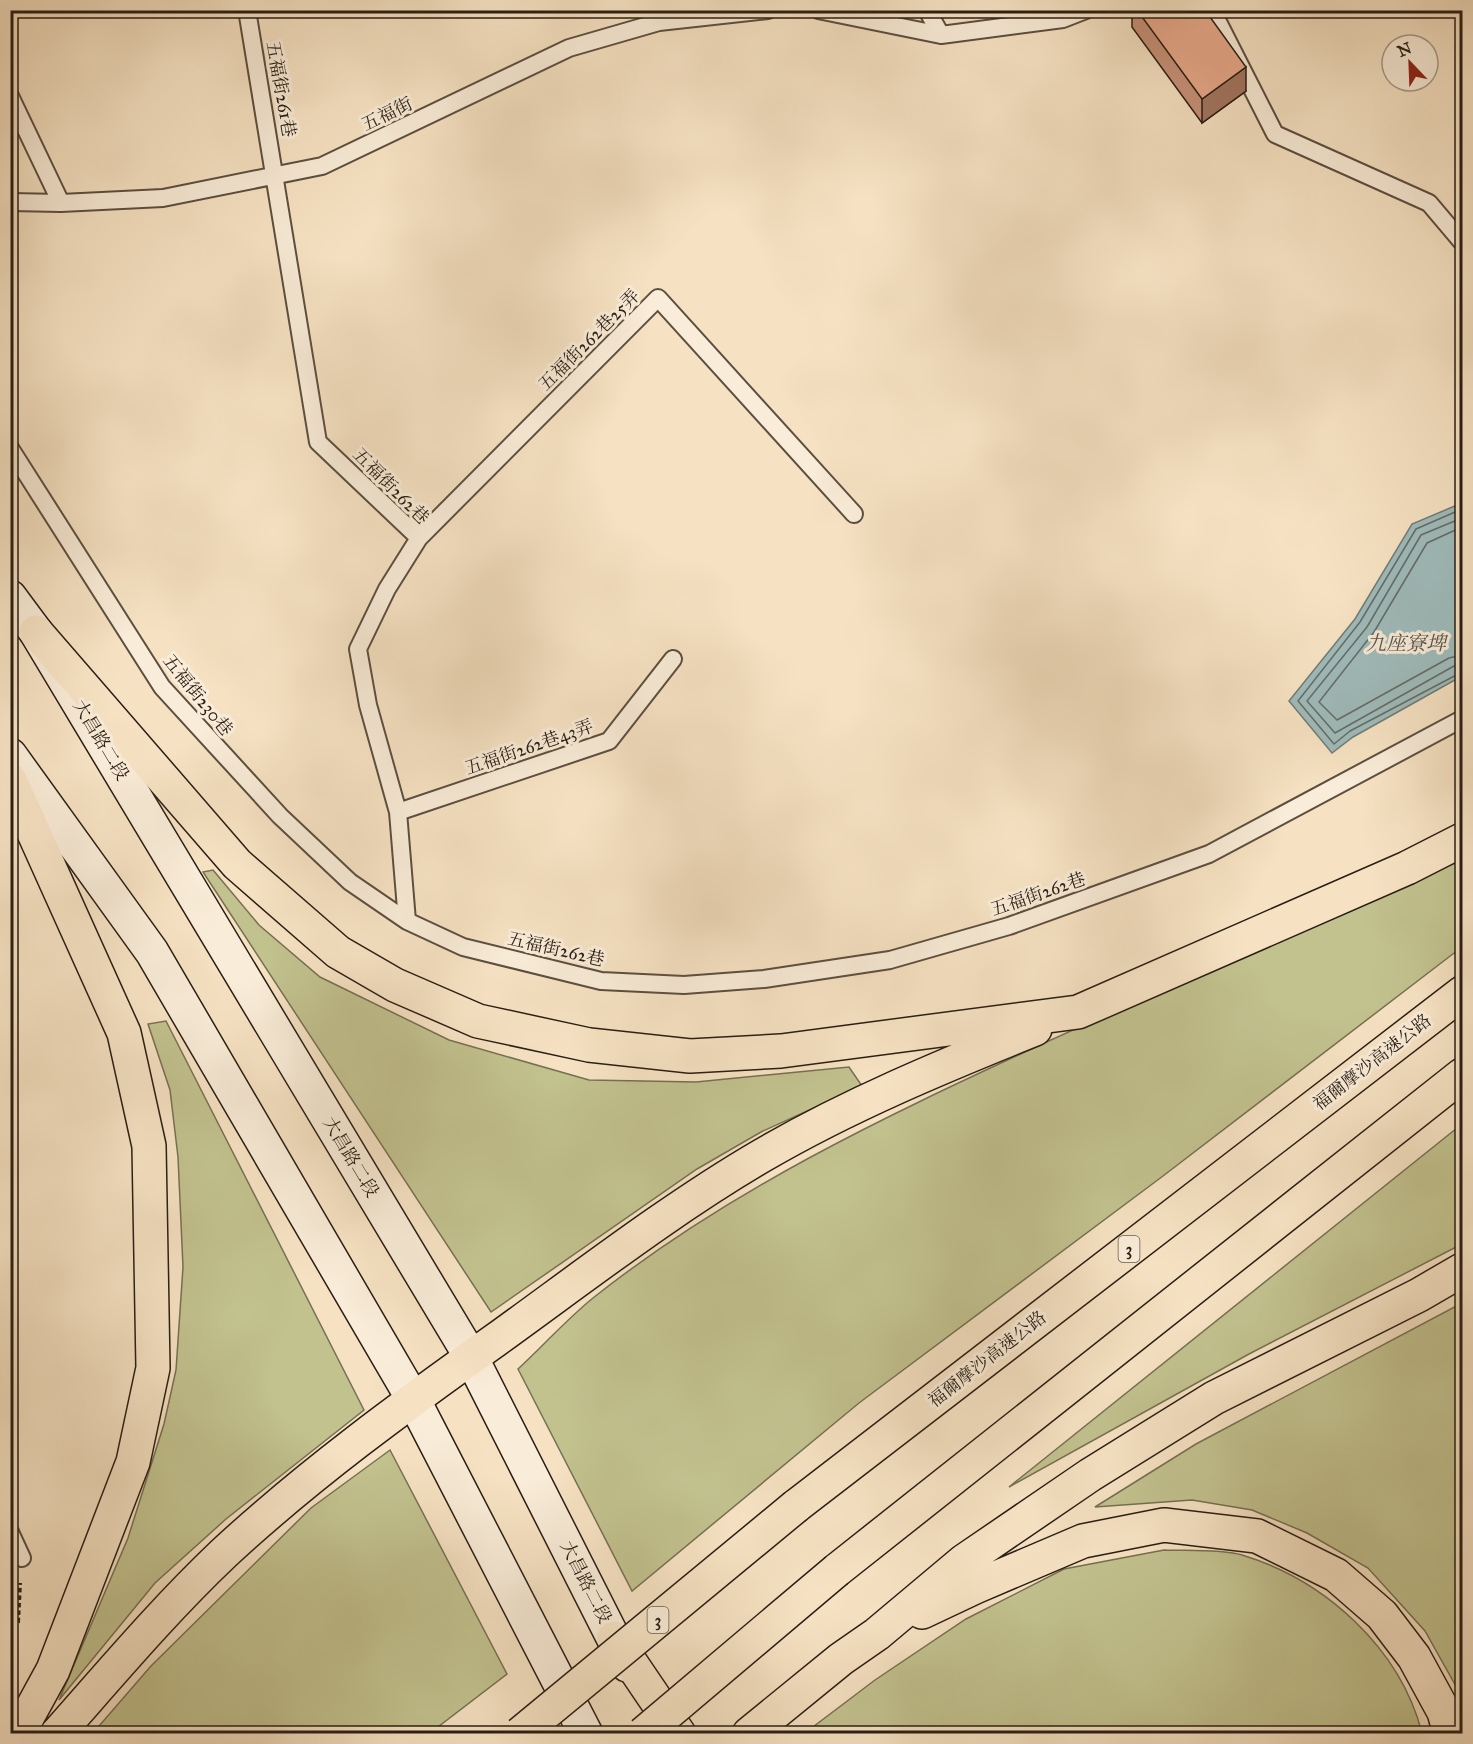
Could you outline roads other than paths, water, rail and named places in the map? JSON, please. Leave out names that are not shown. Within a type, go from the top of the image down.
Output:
[{"type":"highway","points":[[36,632],[237,864],[289,911],[338,952],[376,974],[478,1021],[589,1045],[690,1056],[781,1051],[1078,1012]]},
{"type":"highway","points":[[10,780],[124,1032],[149,1146],[153,1356],[153,1368],[133,1462],[53,1670],[18,1734]]},
{"type":"highway","points":[[57,1734],[137,1643],[223,1555],[313,1476],[413,1399],[628,1244],[763,1155],[843,1113],[956,1061],[1078,1012],[1407,868],[1462,840]]},
{"type":"highway","name":"福爾摩沙高速公路","points":[[520,1734],[796,1506],[1462,993]]},
{"type":"highway","points":[[643,1734],[837,1570],[1462,1075]]},
{"type":"highway","points":[[749,1734],[841,1659],[878,1634],[964,1562],[1109,1463],[1214,1398],[1419,1296],[1462,1270]]},
{"type":"highway","points":[[878,1634],[975,1587],[1083,1541],[1164,1525],[1257,1536],[1336,1575],[1382,1615],[1414,1657],[1444,1712],[1450,1734]]},
{"type":"highway","points":[[614,1638],[679,1734]]},
{"type":"main road","name":"大昌路二段","points":[[10,597],[36,632],[471,1357],[661,1734]]},
{"type":"main road","points":[[10,754],[152,952],[413,1399],[586,1734]]},
{"type":"lane","name":"五福街261巷","points":[[247,10],[276,175]]},
{"type":"lane","name":"五福街","points":[[10,202],[61,203],[163,198],[322,166],[569,48],[659,22],[768,10]]},
{"type":"lane","points":[[818,10],[941,35],[1063,20],[1086,10]]},
{"type":"lane","points":[[927,10],[941,35]]},
{"type":"lane","points":[[1212,10],[1275,134],[1430,203],[1462,242]]},
{"type":"lane","points":[[10,96],[61,203]]},
{"type":"lane","name":"五福街262巷","points":[[276,175],[318,442],[419,538],[387,589],[358,649],[368,705],[398,812],[407,921],[463,947],[601,981],[684,985],[764,979],[890,960],[1009,927],[1209,854],[1462,719]]},
{"type":"lane","name":"五福街262巷25弄","points":[[419,538],[658,298],[854,514]]},
{"type":"lane","name":"五福街230巷","points":[[10,448],[162,687],[218,752],[280,816],[350,882],[407,921]]},
{"type":"lane","name":"五福街262巷43弄","points":[[398,812],[609,741],[673,659]]},
{"type":"lane","points":[[10,1532],[22,1558]]},
{"type":"water","name":"九座寮埤","points":[[1462,503],[1462,676],[1353,737],[1332,753],[1289,701],[1355,619],[1412,524]]}]
